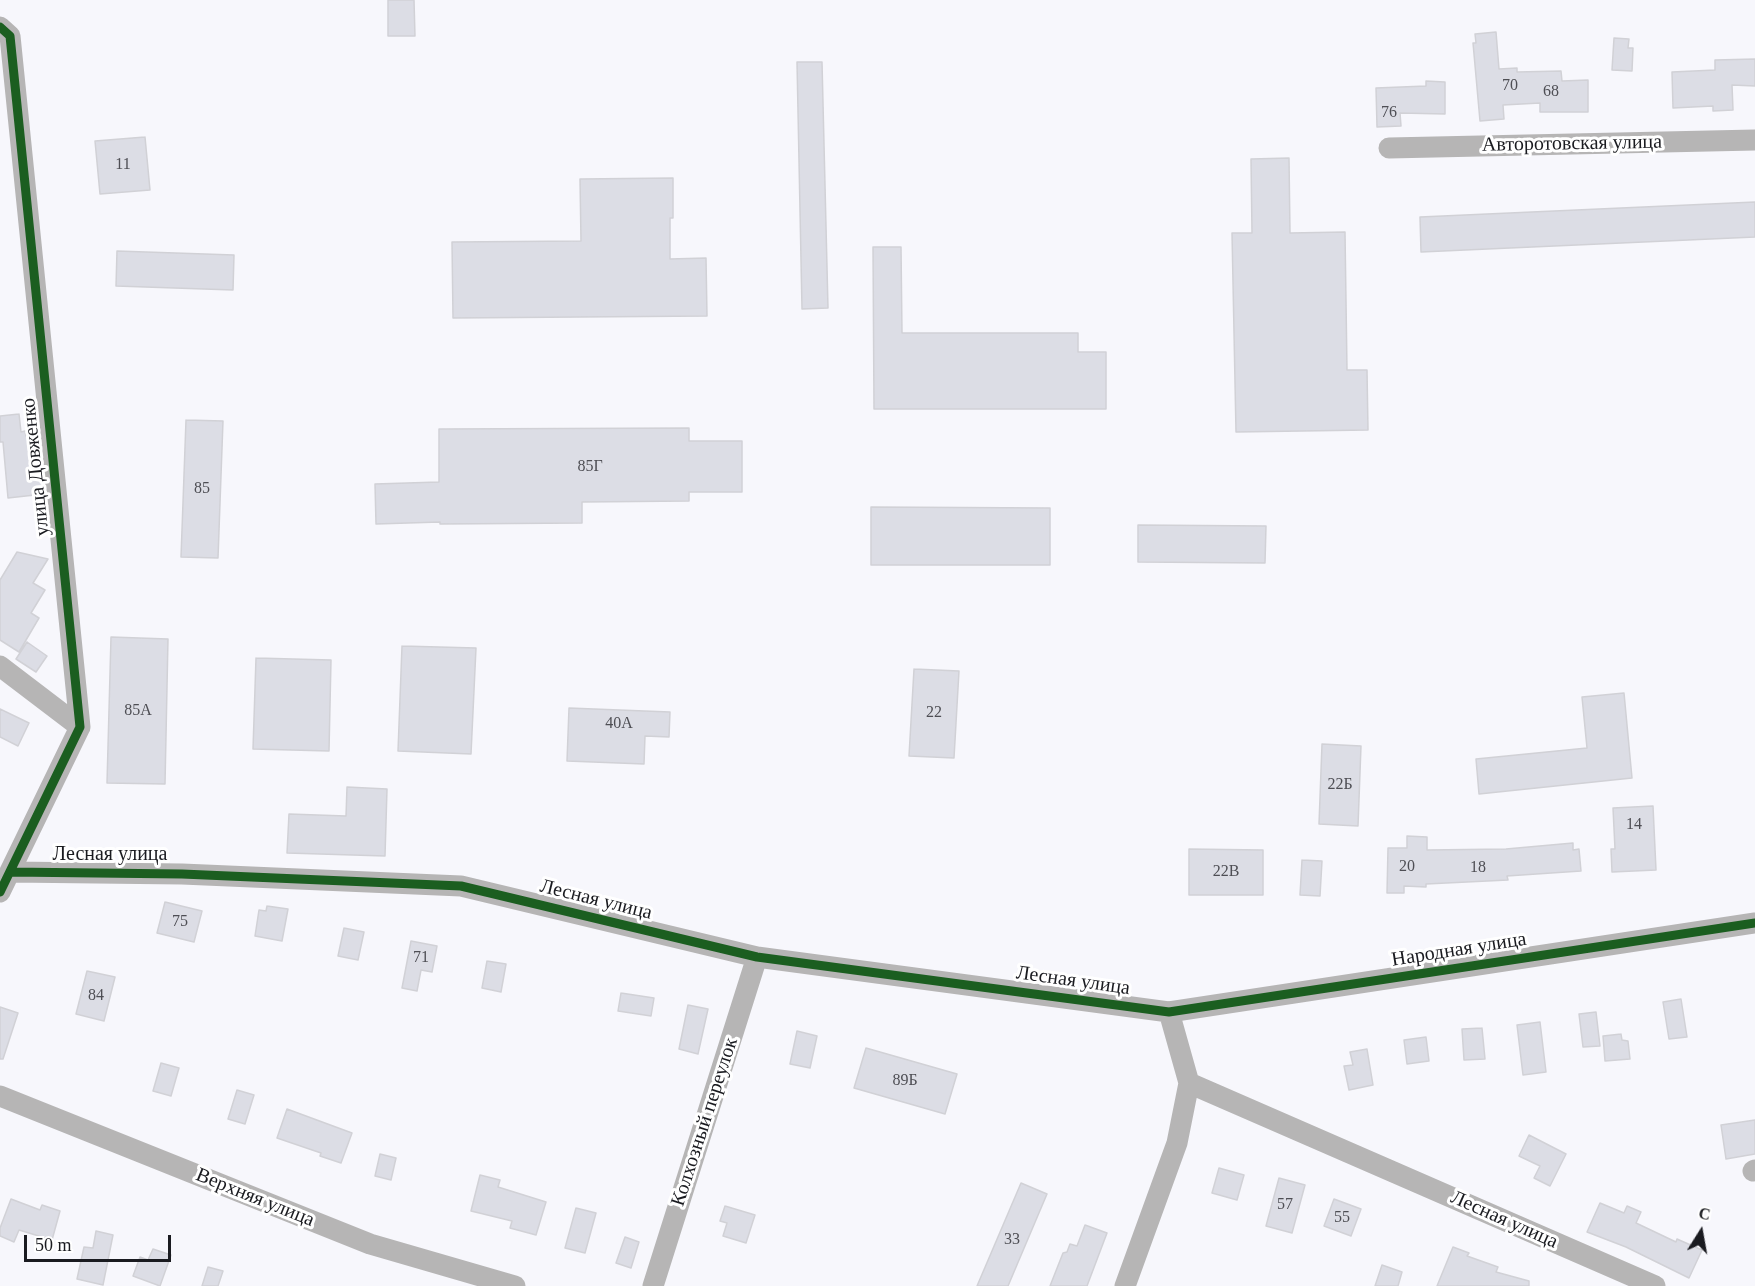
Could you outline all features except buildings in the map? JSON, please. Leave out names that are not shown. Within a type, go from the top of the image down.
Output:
[{"type":"street","name":"улица Довженко","points":[[0,27],[10,36],[80,727]]},
{"type":"street","name":"Авторотовская улица","points":[[1389,148],[1755,140]]},
{"type":"street","points":[[0,666],[80,727],[0,891]]},
{"type":"street","name":"Лесная улица","points":[[11,872],[182,874],[461,886],[757,957],[1169,1012]]},
{"type":"street","name":"Народная улица","points":[[1169,1012],[1755,923]]},
{"type":"street","name":"Колхозный переулок","points":[[653,1286],[757,957]]},
{"type":"street","points":[[1125,1286],[1177,1143],[1189,1083],[1169,1012]]},
{"type":"street","name":"Лесная улица","points":[[1189,1083],[1655,1286]]},
{"type":"street","name":"Верхняя улица","points":[[0,1096],[370,1244],[515,1286]]},
{"type":"cycle path","points":[[0,27],[10,36],[80,727],[0,892]]},
{"type":"cycle path","points":[[11,872],[182,874],[461,886],[757,957],[1169,1012],[1755,923]]}]
